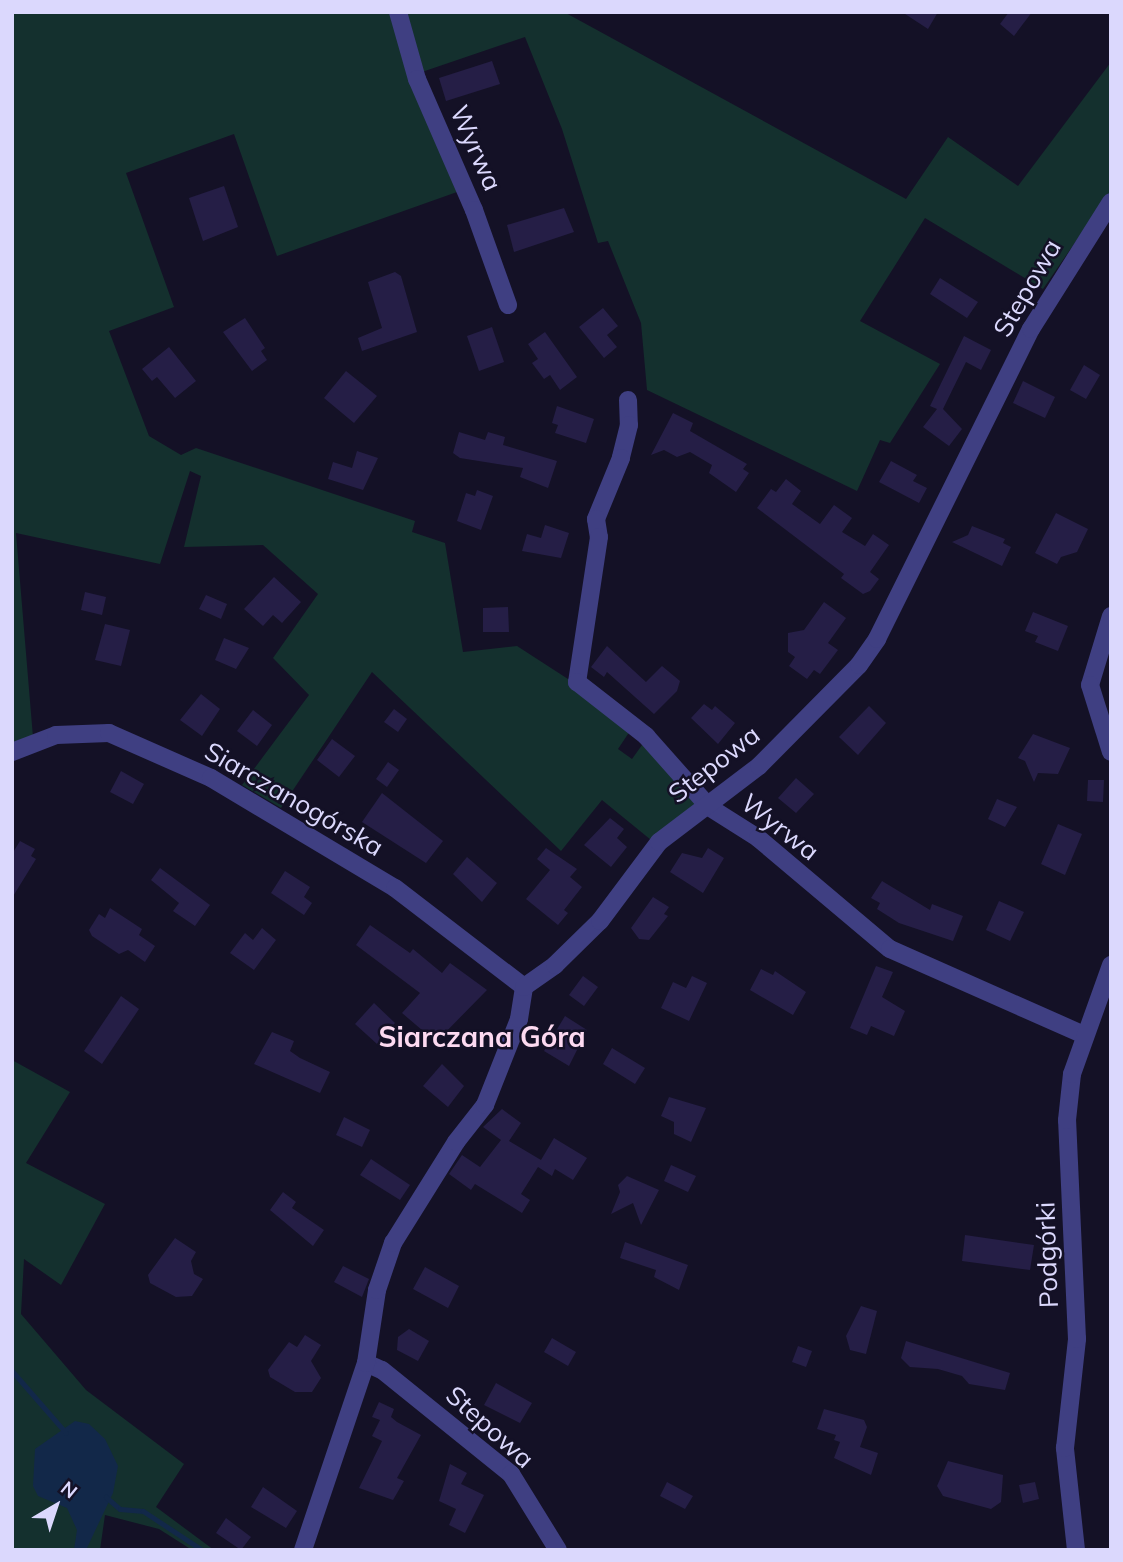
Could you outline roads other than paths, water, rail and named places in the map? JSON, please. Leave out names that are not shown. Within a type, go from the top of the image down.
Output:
[{"type":"street","name":"Wyrwa","points":[[398,12],[417,79],[474,210],[508,305]]},
{"type":"street","name":"Stepowa","points":[[524,987],[555,965],[600,921],[660,842],[680,822],[709,807],[828,702],[877,639],[1031,329],[1111,202]]},
{"type":"street","name":"Wyrwa","points":[[628,400],[629,425],[621,458],[596,519],[600,537],[577,682],[646,736],[709,807],[758,838],[890,949],[1084,1035]]},
{"type":"street","points":[[1111,616],[1090,685],[1111,752]]},
{"type":"street","name":"Siarczanogórska","points":[[12,752],[56,735],[109,733],[211,778],[395,888],[524,987]]},
{"type":"street","name":"Podgórki","points":[[1076,1550],[1065,1448],[1077,1339],[1067,1120],[1072,1074],[1111,965]]},
{"type":"street","points":[[303,1550],[366,1363],[377,1290],[393,1243],[456,1142],[485,1105],[519,1019],[524,987]]},
{"type":"street","name":"Stepowa","points":[[366,1363],[382,1370],[511,1474],[558,1550]]},
{"type":"water","points":[[75,1421],[89,1424],[105,1439],[118,1466],[113,1493],[86,1550],[74,1550],[77,1530],[67,1508],[38,1496],[33,1486],[35,1449]]},
{"type":"waterway","points":[[12,1371],[66,1433]]},
{"type":"waterway","points":[[106,1497],[120,1509],[143,1511],[202,1550]]},
{"type":"district","name":"Siarczana Góra","points":[[482,1037]]}]
